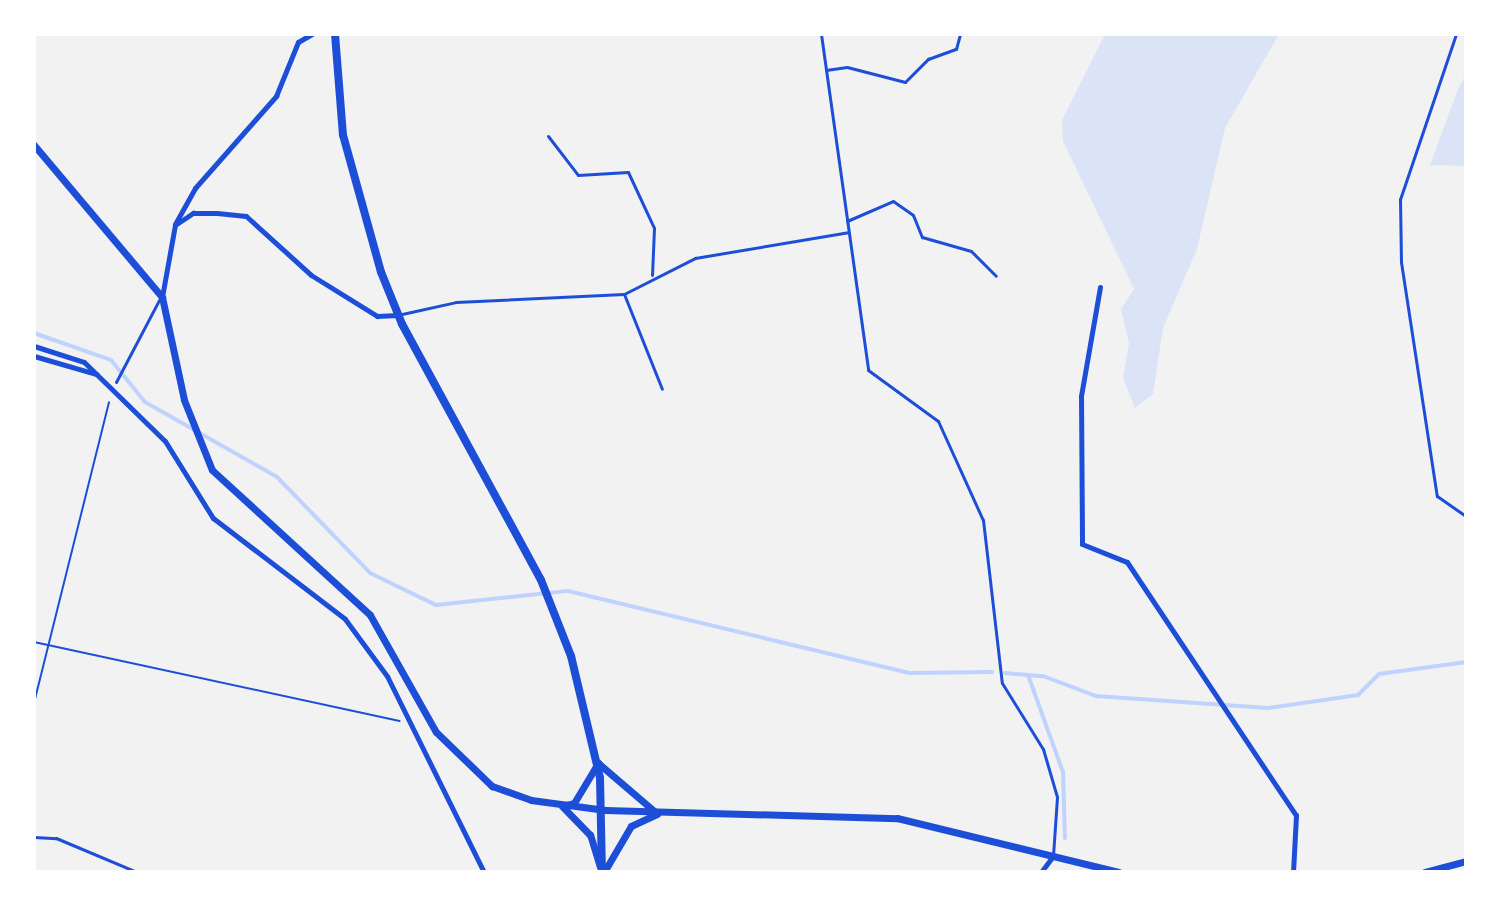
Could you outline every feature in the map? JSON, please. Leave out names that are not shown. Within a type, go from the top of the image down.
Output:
[{"type":"main road","points":[[335,34],[356,194],[399,315],[541,580],[561,630],[598,763],[605,810],[603,872]]},
{"type":"street","points":[[312,34],[298,42],[276,96],[195,188],[175,225],[162,297],[184,400],[202,451],[260,522],[370,615],[457,757],[492,786],[562,806],[659,813],[897,818],[1118,872]]},
{"type":"street","points":[[34,145],[162,297]]},
{"type":"street","points":[[175,225],[193,213],[246,216],[311,275],[377,316],[399,315]]},
{"type":"street","points":[[1100,287],[1081,396],[1082,544],[1127,562],[1214,697],[1296,815],[1293,872]]},
{"type":"street","points":[[34,346],[84,362],[165,441],[213,518],[345,619],[410,723],[484,872]]},
{"type":"street","points":[[34,356],[97,374]]},
{"type":"street","points":[[562,806],[582,793],[598,763],[622,790],[659,813]]},
{"type":"street","points":[[562,806],[590,835],[603,872]]},
{"type":"street","points":[[603,872],[631,826],[659,813]]},
{"type":"street","points":[[1041,872],[1053,856]]},
{"type":"street","points":[[1425,872],[1466,861]]},
{"type":"lane","points":[[821,34],[868,370],[938,421],[983,520],[1002,683],[1043,749],[1057,797],[1053,856]]},
{"type":"lane","points":[[826,70],[847,67],[905,82],[928,59],[956,49],[960,34]]},
{"type":"lane","points":[[1456,34],[1400,199],[1401,262],[1437,496],[1466,516]]},
{"type":"lane","points":[[548,136],[578,175],[628,172],[654,228],[652,275]]},
{"type":"lane","points":[[847,221],[893,201],[913,215],[922,237],[971,251],[996,276]]},
{"type":"lane","points":[[399,315],[456,302],[624,294],[652,275],[695,258],[848,232]]},
{"type":"lane","points":[[624,294],[662,389]]},
{"type":"lane","points":[[116,382],[162,297]]},
{"type":"lane","points":[[34,837],[56,838],[137,872]]},
{"type":"path","points":[[34,703],[113,389]]},
{"type":"path","points":[[34,642],[410,723]]},
{"type":"shaded area","points":[[1105,34],[1279,34],[1225,128],[1197,249],[1163,328],[1153,394],[1135,408],[1123,378],[1129,343],[1121,309],[1134,289],[1063,141],[1062,120]]},
{"type":"shaded area","points":[[1466,74],[1466,166],[1430,165],[1459,87]]},
{"type":"waterway","points":[[34,333],[111,360],[145,402],[277,477],[370,573],[436,605],[568,591],[909,673],[992,672]]},
{"type":"waterway","points":[[1005,673],[1043,676],[1096,696],[1268,708],[1358,695],[1379,674],[1466,662]]},
{"type":"waterway","points":[[1028,675],[1063,772],[1065,838]]}]
